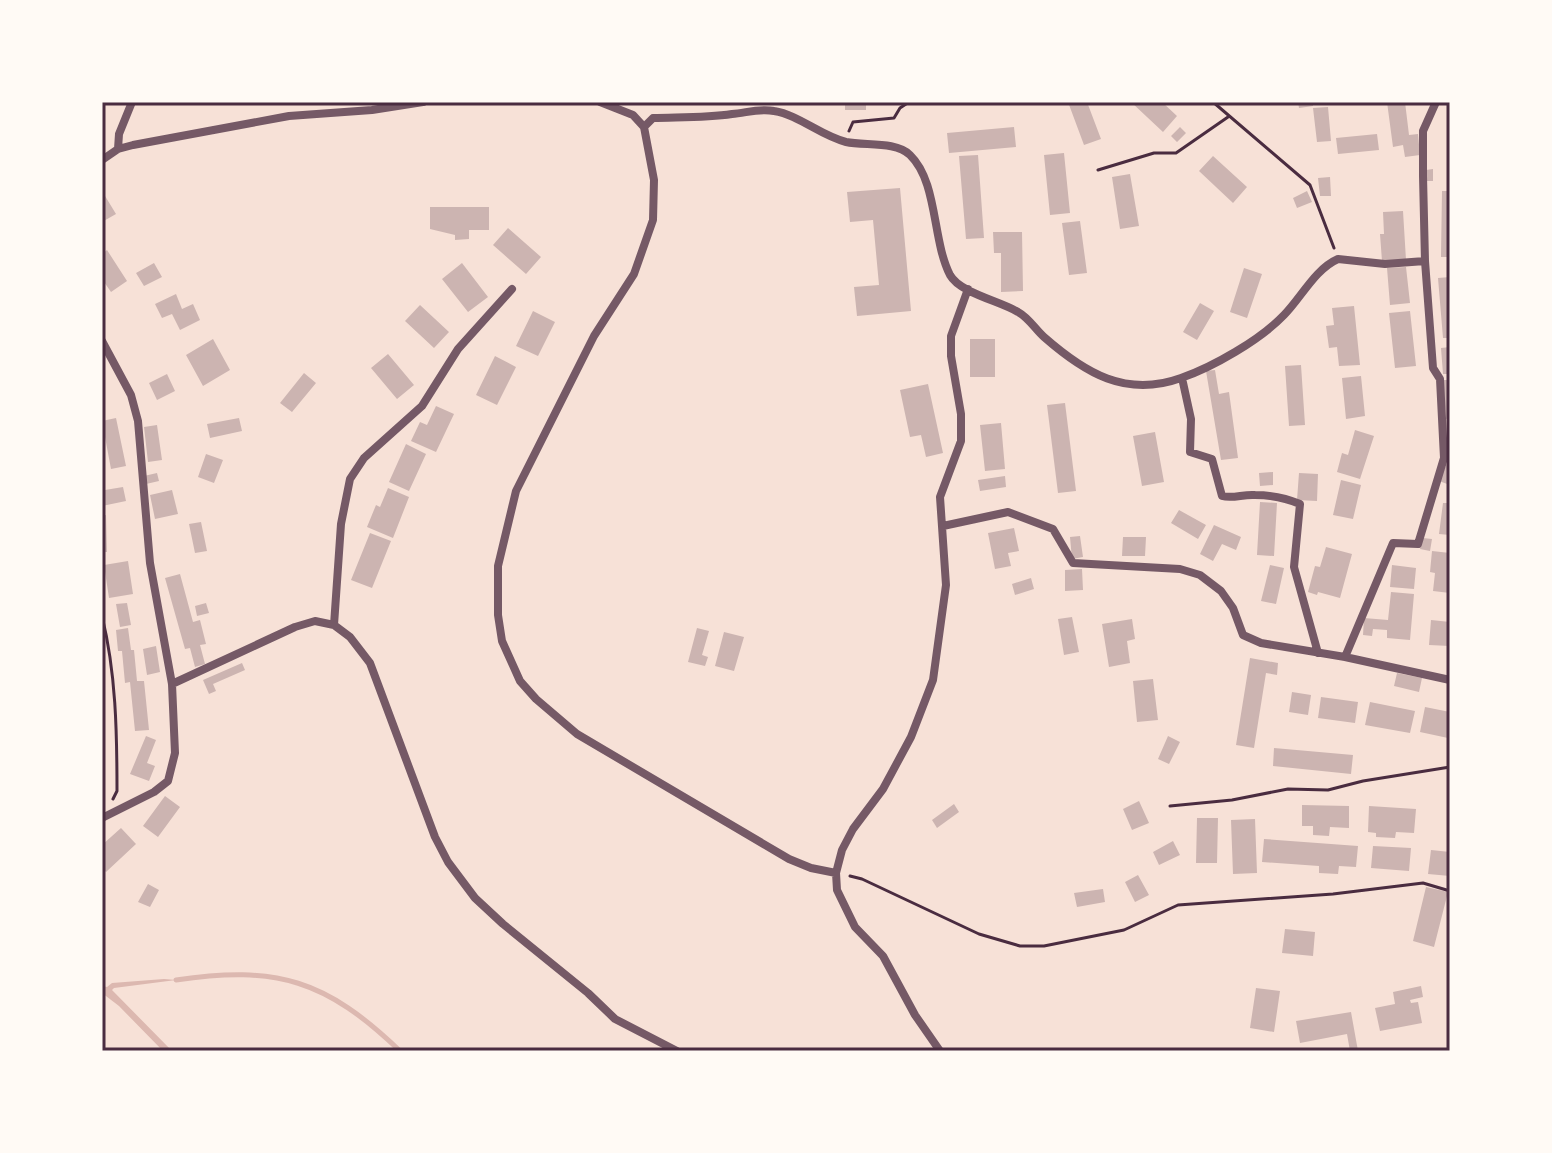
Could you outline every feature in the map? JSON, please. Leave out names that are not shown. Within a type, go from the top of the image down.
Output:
[{"type":"street","points":[[118,149],[119,134],[132,102]]},
{"type":"street","points":[[102,160],[118,149],[289,116],[372,110],[423,102]]},
{"type":"street","points":[[600,102],[633,115],[644,127],[654,180],[653,220],[634,274],[594,336],[516,491],[498,566],[497,603],[502,641],[520,681],[577,734],[789,859],[836,873]]},
{"type":"street","points":[[1345,657],[1393,543],[1418,544],[1444,458],[1440,379],[1433,368],[1425,261],[1423,131],[1436,102]]},
{"type":"street","points":[[644,127],[653,118],[731,115],[760,106],[844,142],[902,149],[925,177],[939,245],[951,277],[959,285],[1016,310],[1057,349],[1102,377],[1137,387],[1182,378],[1261,335],[1282,317],[1320,272],[1338,259],[1385,264],[1425,261]]},
{"type":"street","points":[[334,625],[341,524],[350,479],[364,458],[422,406],[458,349],[512,289]]},
{"type":"street","points":[[940,1051],[915,1015],[883,956],[850,918],[837,890],[836,873],[842,850],[853,829],[883,789],[911,737],[933,680],[946,585],[940,497],[961,441],[961,414],[951,356],[951,336],[968,289]]},
{"type":"street","points":[[102,341],[131,395],[138,421],[150,563],[172,684],[175,753],[168,781],[154,792],[105,816]]},
{"type":"street","points":[[1182,378],[1191,419],[1190,452],[1212,459],[1222,496],[1257,495],[1289,499],[1300,504],[1294,567],[1318,653]]},
{"type":"street","points":[[943,526],[1008,512],[1053,529],[1073,563],[1180,569],[1200,575],[1221,591],[1233,608],[1243,635],[1261,643],[1450,680]]},
{"type":"street","points":[[172,684],[295,627],[315,621],[334,625],[350,637],[370,663],[435,837],[448,862],[475,898],[615,1019],[677,1051]]},
{"type":"path","points":[[844,142],[853,122],[894,118],[900,108],[909,102]]},
{"type":"path","points":[[1213,102],[1310,185],[1338,259]]},
{"type":"path","points":[[1098,170],[1154,153],[1176,153],[1229,117]]},
{"type":"path","points":[[102,616],[108,639],[116,719],[117,791],[105,816]]},
{"type":"path","points":[[1170,806],[1232,800],[1288,789],[1328,790],[1450,767]]},
{"type":"path","points":[[836,873],[862,879],[979,934],[1020,946],[1044,946],[1124,930],[1178,905],[1333,894],[1423,883],[1450,891]]},
{"type":"shaded area","points":[[176,980],[112,990],[172,1051],[163,1051],[102,993],[102,986],[112,983]]},
{"type":"building","points":[[845,102],[866,102],[866,110],[845,110]]},
{"type":"building","points":[[1068,102],[1087,102],[1101,139],[1084,145]]},
{"type":"building","points":[[1131,102],[1162,102],[1177,116],[1163,132]]},
{"type":"building","points":[[1298,102],[1313,102],[1313,106],[1299,108]]},
{"type":"building","points":[[1387,102],[1405,102],[1409,135],[1418,134],[1420,155],[1405,157],[1403,145],[1393,147]]},
{"type":"building","points":[[1328,107],[1331,141],[1317,142],[1313,108]]},
{"type":"building","points":[[1014,127],[1016,147],[949,153],[947,133]]},
{"type":"building","points":[[1180,127],[1186,133],[1177,142],[1171,136]]},
{"type":"building","points":[[1377,134],[1379,150],[1338,154],[1336,138]]},
{"type":"building","points":[[1064,153],[1070,213],[1050,215],[1044,155]]},
{"type":"building","points":[[978,155],[984,238],[966,239],[959,156]]},
{"type":"building","points":[[1213,156],[1247,187],[1233,203],[1199,171]]},
{"type":"building","points":[[1433,169],[1433,181],[1427,181],[1426,170]]},
{"type":"building","points":[[1130,174],[1139,226],[1120,229],[1112,177]]},
{"type":"building","points":[[1330,177],[1331,196],[1320,196],[1318,178]]},
{"type":"building","points":[[900,188],[911,311],[857,316],[854,287],[879,285],[873,220],[850,222],[847,192]]},
{"type":"building","points":[[102,191],[116,214],[102,222]]},
{"type":"building","points":[[1307,191],[1312,202],[1297,208],[1293,198]]},
{"type":"building","points":[[1442,191],[1450,191],[1450,257],[1441,257]]},
{"type":"building","points":[[430,207],[489,207],[489,230],[469,230],[469,239],[455,240],[455,235],[430,229]]},
{"type":"building","points":[[1403,211],[1406,260],[1382,261],[1380,234],[1384,234],[1383,212]]},
{"type":"building","points":[[1080,221],[1087,273],[1069,275],[1062,223]]},
{"type":"building","points":[[508,228],[541,257],[526,274],[493,245]]},
{"type":"building","points":[[993,232],[1022,232],[1023,291],[1001,292],[1001,253],[994,253]]},
{"type":"building","points":[[107,250],[127,281],[111,292],[102,279],[102,254]]},
{"type":"building","points":[[154,263],[162,277],[144,286],[136,273]]},
{"type":"building","points":[[462,263],[488,297],[468,312],[442,279]]},
{"type":"building","points":[[1406,267],[1410,303],[1390,305],[1387,268]]},
{"type":"building","points":[[1244,268],[1262,274],[1247,318],[1230,312]]},
{"type":"building","points":[[1450,277],[1450,338],[1443,338],[1438,278]]},
{"type":"building","points":[[176,294],[182,309],[193,304],[200,320],[180,330],[172,314],[162,318],[155,304]]},
{"type":"building","points":[[1200,303],[1214,311],[1197,340],[1183,332]]},
{"type":"building","points":[[420,305],[449,332],[434,348],[405,321]]},
{"type":"building","points":[[1354,306],[1360,365],[1339,366],[1337,347],[1329,348],[1326,326],[1334,325],[1332,308]]},
{"type":"building","points":[[533,311],[555,322],[538,356],[516,346]]},
{"type":"building","points":[[1410,311],[1416,366],[1395,368],[1389,313]]},
{"type":"building","points":[[213,339],[230,370],[203,386],[186,355]]},
{"type":"building","points":[[970,339],[995,339],[995,377],[970,377]]},
{"type":"building","points":[[1450,347],[1450,374],[1443,374],[1441,348]]},
{"type":"building","points":[[388,354],[414,385],[397,399],[371,368]]},
{"type":"building","points":[[495,356],[516,367],[497,405],[476,395]]},
{"type":"building","points":[[1301,365],[1305,425],[1289,426],[1285,366]]},
{"type":"building","points":[[1215,370],[1219,394],[1229,392],[1238,458],[1221,460],[1206,371]]},
{"type":"building","points":[[304,373],[316,383],[292,412],[280,403]]},
{"type":"building","points":[[167,374],[175,391],[157,400],[149,383]]},
{"type":"building","points":[[1361,376],[1365,416],[1346,419],[1342,378]]},
{"type":"building","points":[[1443,380],[1450,380],[1450,418],[1446,419]]},
{"type":"building","points":[[928,384],[943,453],[926,457],[921,435],[910,437],[900,390]]},
{"type":"building","points":[[1065,403],[1076,491],[1058,493],[1047,405]]},
{"type":"building","points":[[436,406],[454,414],[436,452],[411,441],[420,422],[427,425]]},
{"type":"building","points":[[116,418],[126,466],[111,469],[102,421]]},
{"type":"building","points":[[239,418],[242,431],[210,438],[207,424]]},
{"type":"building","points":[[1001,423],[1005,469],[985,471],[980,425]]},
{"type":"building","points":[[157,425],[162,460],[148,462],[144,427]]},
{"type":"building","points":[[1355,430],[1374,436],[1360,479],[1337,472],[1342,453],[1348,455]]},
{"type":"building","points":[[1155,432],[1164,482],[1142,486],[1133,436]]},
{"type":"building","points":[[406,444],[426,454],[409,491],[389,482]]},
{"type":"building","points":[[206,454],[223,460],[214,483],[198,477]]},
{"type":"building","points":[[1447,463],[1450,464],[1450,485],[1439,481]]},
{"type":"building","points":[[1273,472],[1273,485],[1260,486],[1259,473]]},
{"type":"building","points":[[157,473],[159,481],[146,484],[144,476]]},
{"type":"building","points":[[1299,473],[1318,474],[1317,501],[1297,500]]},
{"type":"building","points":[[1005,476],[1006,487],[980,491],[978,480]]},
{"type":"building","points":[[102,480],[105,490],[123,487],[126,501],[102,506]]},
{"type":"building","points":[[1341,480],[1361,485],[1353,519],[1333,515]]},
{"type":"building","points":[[388,488],[409,497],[393,538],[367,527],[376,505],[380,507]]},
{"type":"building","points":[[172,490],[178,514],[155,519],[150,495]]},
{"type":"building","points":[[1260,502],[1277,503],[1274,556],[1257,555]]},
{"type":"building","points":[[1443,503],[1450,503],[1450,535],[1439,534]]},
{"type":"building","points":[[1179,510],[1206,525],[1198,539],[1171,523]]},
{"type":"building","points":[[106,515],[107,552],[102,552],[102,516]]},
{"type":"building","points":[[201,522],[207,551],[195,553],[189,524]]},
{"type":"building","points":[[1214,525],[1241,537],[1236,550],[1222,544],[1213,561],[1200,554]]},
{"type":"building","points":[[1014,528],[1019,551],[1008,553],[1011,566],[995,569],[988,533]]},
{"type":"building","points":[[370,533],[391,541],[372,588],[351,580]]},
{"type":"building","points":[[1080,536],[1083,557],[1072,559],[1070,537]]},
{"type":"building","points":[[1123,537],[1146,537],[1145,556],[1122,556]]},
{"type":"building","points":[[1423,538],[1432,539],[1430,551],[1420,549]]},
{"type":"building","points":[[1326,547],[1352,554],[1340,598],[1308,592],[1315,566],[1320,567]]},
{"type":"building","points":[[1432,551],[1450,553],[1450,593],[1433,591],[1435,573],[1430,572]]},
{"type":"building","points":[[128,561],[133,594],[109,598],[104,565]]},
{"type":"building","points":[[1270,565],[1284,568],[1276,604],[1261,601]]},
{"type":"building","points":[[1392,565],[1416,568],[1414,589],[1390,587]]},
{"type":"building","points":[[1082,569],[1083,590],[1065,591],[1065,570]]},
{"type":"building","points":[[180,574],[193,622],[200,620],[206,644],[200,645],[205,664],[195,667],[190,648],[185,649],[165,578]]},
{"type":"building","points":[[1031,578],[1034,589],[1015,595],[1012,584]]},
{"type":"building","points":[[1391,592],[1414,594],[1410,640],[1387,638],[1387,630],[1373,629],[1372,636],[1363,635],[1364,618],[1388,620]]},
{"type":"building","points":[[127,603],[131,625],[120,627],[116,604]]},
{"type":"building","points":[[206,603],[209,613],[197,616],[195,606]]},
{"type":"building","points":[[1072,617],[1079,652],[1064,655],[1058,619]]},
{"type":"building","points":[[1132,619],[1135,639],[1127,641],[1130,663],[1109,667],[1102,624]]},
{"type":"building","points":[[1431,620],[1450,622],[1450,646],[1429,645]]},
{"type":"building","points":[[128,628],[137,681],[144,681],[149,730],[135,731],[130,682],[125,683],[122,651],[118,651],[116,630]]},
{"type":"building","points":[[697,628],[709,631],[702,655],[708,657],[705,666],[688,662]]},
{"type":"building","points":[[724,632],[744,637],[734,671],[715,666]]},
{"type":"building","points":[[156,646],[160,672],[147,675],[143,649]]},
{"type":"building","points":[[1250,658],[1278,663],[1277,675],[1266,673],[1254,748],[1236,745]]},
{"type":"building","points":[[242,663],[245,670],[213,684],[216,691],[209,694],[203,680]]},
{"type":"building","points":[[1397,673],[1422,678],[1419,692],[1394,686]]},
{"type":"building","points":[[1153,679],[1158,720],[1137,722],[1133,681]]},
{"type":"building","points":[[1292,692],[1311,695],[1308,715],[1289,712]]},
{"type":"building","points":[[1321,697],[1358,702],[1355,723],[1318,718]]},
{"type":"building","points":[[1370,702],[1415,711],[1410,733],[1365,725]]},
{"type":"building","points":[[1425,707],[1450,712],[1448,738],[1420,732]]},
{"type":"building","points":[[146,736],[156,740],[147,763],[155,766],[149,781],[130,774]]},
{"type":"building","points":[[1168,736],[1180,742],[1169,764],[1158,759]]},
{"type":"building","points":[[1274,748],[1353,755],[1351,774],[1273,766]]},
{"type":"building","points":[[165,796],[180,807],[158,837],[143,826]]},
{"type":"building","points":[[1139,801],[1149,823],[1132,830],[1123,809]]},
{"type":"building","points":[[954,804],[959,812],[937,828],[932,820]]},
{"type":"building","points":[[1302,805],[1349,806],[1349,828],[1330,827],[1329,836],[1313,835],[1313,826],[1302,826]]},
{"type":"building","points":[[1369,806],[1416,809],[1414,833],[1396,832],[1395,838],[1376,837],[1376,833],[1368,832]]},
{"type":"building","points":[[1197,818],[1218,818],[1217,863],[1196,863]]},
{"type":"building","points":[[1255,819],[1257,873],[1233,874],[1231,820]]},
{"type":"building","points":[[121,828],[136,844],[106,872],[102,868],[102,845]]},
{"type":"building","points":[[1264,839],[1358,846],[1356,867],[1339,866],[1338,874],[1319,873],[1319,866],[1262,862]]},
{"type":"building","points":[[1173,841],[1180,855],[1159,865],[1153,852]]},
{"type":"building","points":[[1373,846],[1411,848],[1409,871],[1371,868]]},
{"type":"building","points":[[1431,850],[1450,852],[1450,876],[1428,874]]},
{"type":"building","points":[[1138,875],[1149,895],[1135,902],[1125,882]]},
{"type":"building","points":[[148,884],[159,890],[150,907],[138,902]]},
{"type":"building","points":[[1426,887],[1448,892],[1434,947],[1413,941]]},
{"type":"building","points":[[1103,889],[1105,902],[1077,907],[1074,893]]},
{"type":"building","points":[[1285,929],[1315,932],[1313,956],[1282,953]]},
{"type":"building","points":[[1421,986],[1423,997],[1410,1000],[1411,1003],[1418,1002],[1422,1023],[1380,1031],[1375,1008],[1395,1004],[1393,992]]},
{"type":"building","points":[[1256,988],[1280,991],[1274,1032],[1250,1028]]},
{"type":"building","points":[[1351,1012],[1358,1051],[1350,1051],[1347,1034],[1300,1043],[1296,1021]]},
{"type":"waterway","points":[[176,980],[243,975],[298,983],[348,1008],[400,1051]]}]
